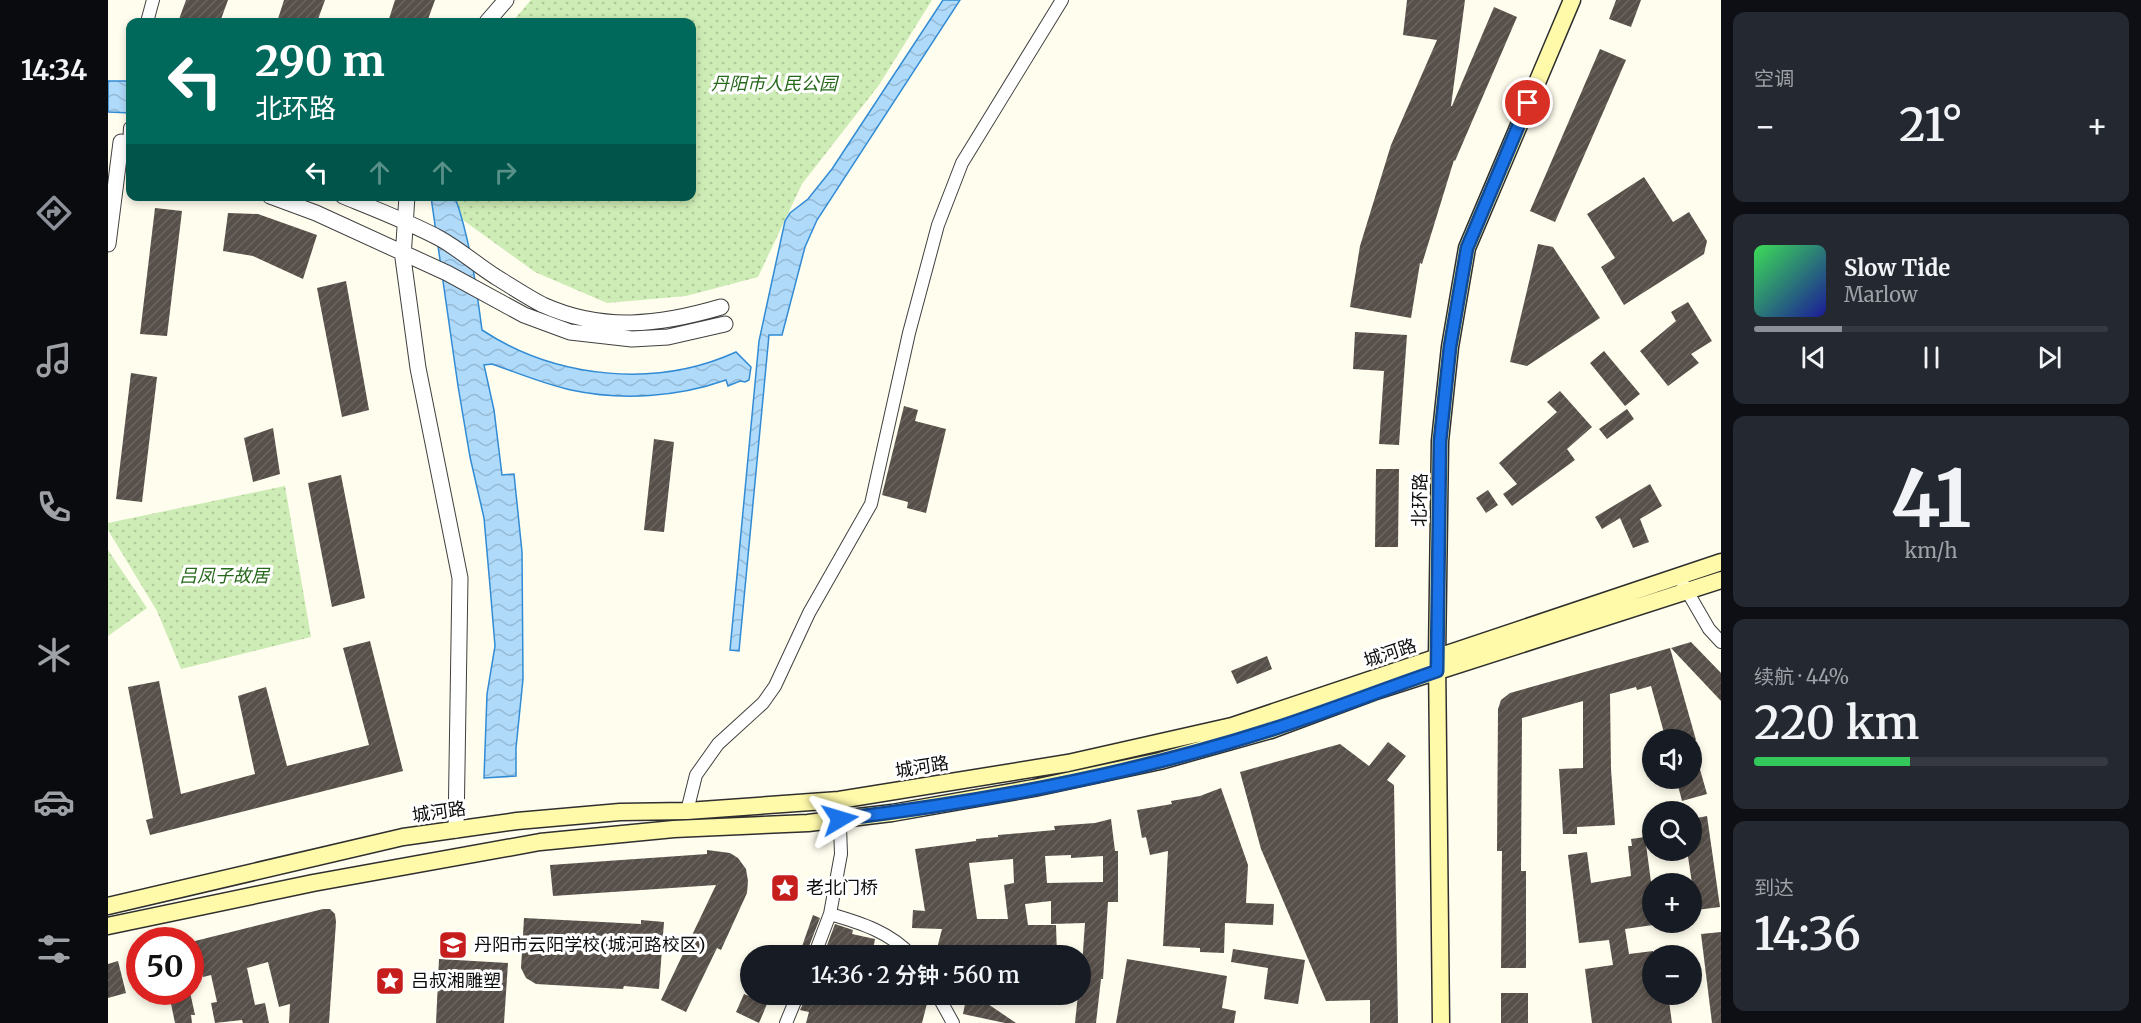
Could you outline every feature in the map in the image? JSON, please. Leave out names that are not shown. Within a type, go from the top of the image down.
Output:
[{"type":"main road","name":"北环路","points":[[1441,1023],[1437,665],[1440,441],[1450,347],[1467,248],[1572,0]]},
{"type":"main road","name":"城河路","points":[[108,926],[313,883],[540,842],[674,830],[808,823],[892,813],[1034,788],[1160,761],[1271,730],[1678,575],[1721,562]]},
{"type":"main road","name":"城河路","points":[[108,906],[403,837],[517,821],[620,812],[687,811],[839,800],[1068,763],[1232,726],[1721,580]]},
{"type":"street","points":[[148,18],[153,0]]},
{"type":"street","points":[[490,18],[506,0]]},
{"type":"street","points":[[687,811],[696,775],[718,744],[763,703],[775,686],[808,613],[871,504],[909,333],[938,225],[962,163],[1062,0]]},
{"type":"street","points":[[108,244],[124,140]]},
{"type":"street","points":[[284,201],[316,213],[403,253],[533,318],[570,332],[632,339],[668,337],[725,324]]},
{"type":"street","points":[[354,201],[435,236],[543,304],[574,316],[612,323],[650,323],[690,316],[721,307]]},
{"type":"street","points":[[407,201],[403,253],[418,368],[460,578],[456,830]]},
{"type":"street","points":[[1678,575],[1709,629],[1721,642]]},
{"type":"street","points":[[818,945],[830,914],[842,854],[839,800]]},
{"type":"street","points":[[830,914],[866,924],[903,945]]},
{"type":"street","points":[[786,1023],[793,1005]]},
{"type":"street","points":[[943,1005],[953,1023]]},
{"type":"green space","name":"丹阳市人民公园","points":[[531,0],[932,0],[879,85],[802,184],[758,277],[686,296],[607,303],[535,272],[437,201],[696,201],[696,18],[515,18]]},
{"type":"green space","name":"吕凤子故居","points":[[285,486],[311,637],[181,669],[157,611],[108,530],[108,523]]},
{"type":"green space","points":[[108,550],[147,608],[108,636]]},
{"type":"water","points":[[943,0],[960,0],[817,220],[805,247],[782,335],[769,335],[739,651],[730,650],[759,341],[785,221],[790,213],[808,199],[832,169]]},
{"type":"water","points":[[108,81],[126,81],[126,113],[108,112]]},
{"type":"water","points":[[432,201],[456,201],[469,246],[482,330],[511,346],[541,359],[573,368],[606,373],[639,374],[672,371],[705,364],[736,352],[751,367],[749,380],[745,382],[740,381],[728,386],[726,380],[669,394],[630,396],[571,390],[492,364],[484,365],[494,410],[502,475],[514,474],[522,552],[523,679],[516,748],[516,776],[484,778],[487,694],[495,646],[484,518],[470,457]]},
{"type":"building","points":[[186,0],[228,0],[221,18],[179,18]]},
{"type":"building","points":[[284,0],[325,0],[318,18],[278,18]]},
{"type":"building","points":[[395,0],[435,0],[428,18],[389,18]]},
{"type":"building","points":[[1407,0],[1465,0],[1451,106],[1494,7],[1517,17],[1454,160],[1422,264],[1420,263],[1411,318],[1350,307],[1360,246],[1391,145],[1437,40],[1403,35]]},
{"type":"building","points":[[1616,0],[1641,0],[1631,27],[1609,19]]},
{"type":"building","points":[[1600,49],[1626,60],[1555,222],[1530,211]]},
{"type":"building","points":[[1644,177],[1673,222],[1689,212],[1707,241],[1704,254],[1624,305],[1601,267],[1615,258],[1587,214]]},
{"type":"building","points":[[155,208],[182,211],[167,336],[140,334]]},
{"type":"building","points":[[228,213],[258,214],[317,235],[303,279],[253,256],[223,251]]},
{"type":"building","points":[[1538,244],[1553,247],[1600,318],[1527,366],[1510,362]]},
{"type":"building","points":[[346,281],[369,410],[342,417],[317,288]]},
{"type":"building","points":[[1688,302],[1712,341],[1691,354],[1699,363],[1668,386],[1640,351],[1676,321],[1671,312]]},
{"type":"building","points":[[1355,332],[1407,335],[1399,445],[1379,444],[1384,371],[1353,369]]},
{"type":"building","points":[[1604,351],[1640,394],[1625,406],[1590,363]]},
{"type":"building","points":[[131,373],[157,377],[142,502],[116,499]]},
{"type":"building","points":[[1560,391],[1592,427],[1567,449],[1575,460],[1512,506],[1503,494],[1517,484],[1499,463],[1557,412],[1547,402]]},
{"type":"building","points":[[904,406],[918,410],[915,421],[946,429],[926,513],[907,508],[908,502],[882,495]]},
{"type":"building","points":[[1627,409],[1634,419],[1607,439],[1599,429]]},
{"type":"building","points":[[273,428],[280,474],[253,482],[244,438]]},
{"type":"building","points":[[654,439],[674,442],[664,532],[644,530]]},
{"type":"building","points":[[1376,469],[1399,469],[1398,547],[1375,547]]},
{"type":"building","points":[[341,475],[365,598],[332,607],[308,483]]},
{"type":"building","points":[[1650,484],[1662,506],[1640,519],[1649,542],[1633,548],[1620,518],[1602,529],[1595,517]]},
{"type":"building","points":[[1488,490],[1498,505],[1486,513],[1476,498]]},
{"type":"building","points":[[370,641],[403,771],[150,835],[146,820],[153,818],[128,687],[159,681],[181,794],[255,774],[238,696],[266,687],[287,766],[369,745],[343,648]]},
{"type":"building","points":[[1691,642],[1721,673],[1721,701],[1671,648]]},
{"type":"building","points":[[1670,648],[1693,729],[1663,729],[1651,686],[1637,690],[1636,687],[1610,694],[1611,769],[1615,825],[1577,827],[1577,834],[1563,834],[1559,769],[1583,768],[1583,701],[1522,718],[1521,871],[1526,871],[1526,968],[1501,968],[1502,851],[1497,851],[1498,709],[1501,700],[1510,693]]},
{"type":"building","points":[[1267,656],[1272,669],[1237,684],[1231,671]]},
{"type":"building","points":[[1388,742],[1406,756],[1387,780],[1394,785],[1398,1023],[1370,1023],[1370,1000],[1326,1001],[1261,849],[1240,772],[1340,744],[1369,766]]},
{"type":"building","points":[[1702,776],[1707,794],[1682,801],[1679,789],[1702,789]]},
{"type":"building","points":[[1221,788],[1248,865],[1246,903],[1274,904],[1273,925],[1225,923],[1224,953],[1200,952],[1200,948],[1163,946],[1168,851],[1150,855],[1146,837],[1142,838],[1137,810],[1172,804],[1171,801],[1200,796]]},
{"type":"building","points":[[1707,816],[1720,907],[1702,909],[1702,873],[1690,873],[1689,861],[1702,861],[1702,817]]},
{"type":"building","points":[[1111,819],[1115,851],[1118,851],[1118,902],[1108,902],[1103,979],[1101,979],[1096,1023],[1075,1023],[1077,1005],[1091,1005],[1091,945],[1083,945],[1085,923],[1051,924],[1051,901],[1025,904],[1028,925],[1056,925],[1057,945],[938,945],[942,929],[912,928],[913,910],[925,911],[915,849],[976,841],[976,839],[998,837],[998,835],[1055,830],[1054,826],[1095,823]],"holes":[[[1071,855],[1071,858],[1103,856],[1103,882],[1047,883],[1045,856]],[[1013,859],[1014,883],[1004,885],[1008,919],[977,919],[969,863]]]},
{"type":"building","points":[[1642,837],[1642,861],[1648,861],[1650,873],[1642,873],[1642,927],[1625,929],[1629,954],[1642,952],[1642,1005],[1670,1005],[1672,1023],[1592,1023],[1585,969],[1613,965],[1609,940],[1579,943],[1568,855],[1587,852],[1591,883],[1631,876],[1628,846],[1632,846],[1631,839]]},
{"type":"building","points":[[707,850],[730,853],[738,858],[746,869],[747,893],[721,950],[717,948],[686,1012],[661,1000],[716,885],[553,896],[550,865],[707,854]]},
{"type":"building","points":[[330,909],[335,914],[336,922],[329,1023],[289,1023],[290,1004],[279,1007],[268,962],[247,968],[255,1005],[265,1003],[269,1023],[243,1023],[242,1020],[215,1023],[211,1003],[217,1002],[211,975],[204,977],[204,939]]},
{"type":"building","points":[[813,915],[820,918],[810,945],[802,945]]},
{"type":"building","points":[[524,918],[641,924],[641,920],[664,922],[659,989],[536,984],[526,978],[521,968]]},
{"type":"building","points":[[835,924],[853,930],[852,934],[875,939],[874,945],[827,945]]},
{"type":"building","points":[[1721,932],[1721,1023],[1712,1023],[1701,934]]},
{"type":"building","points":[[1233,949],[1305,960],[1298,1004],[1264,999],[1268,968],[1231,962]]},
{"type":"building","points":[[439,959],[508,963],[504,1023],[436,1023]]},
{"type":"building","points":[[1127,959],[1227,976],[1222,1008],[1236,1011],[1234,1023],[1116,1023]]},
{"type":"building","points":[[118,961],[126,993],[108,998],[108,964]]},
{"type":"building","points":[[1501,993],[1528,993],[1528,1023],[1501,1023]]},
{"type":"building","points":[[740,1003],[740,1005],[767,1005],[759,1023],[736,1012]]},
{"type":"building","points":[[171,1005],[193,1005],[195,1015],[191,1015],[192,1023],[175,1023]]},
{"type":"building","points":[[802,1005],[927,1005],[922,1023],[806,1023],[809,1012],[800,1010]]},
{"type":"building","points":[[965,1005],[989,1005],[1016,1023],[1005,1023],[963,1014]]},
{"type":"place","name":"老北门桥","points":[[785,888]]},
{"type":"place","name":"丹阳市云阳学校(城河路校区)","points":[[453,945]]},
{"type":"place","name":"吕叔湘雕塑","points":[[390,981]]},
{"type":"route","points":[[840,819],[892,813],[1034,788],[1160,761],[1271,730],[1437,671],[1440,441],[1450,347],[1467,248],[1528,103]]}]
